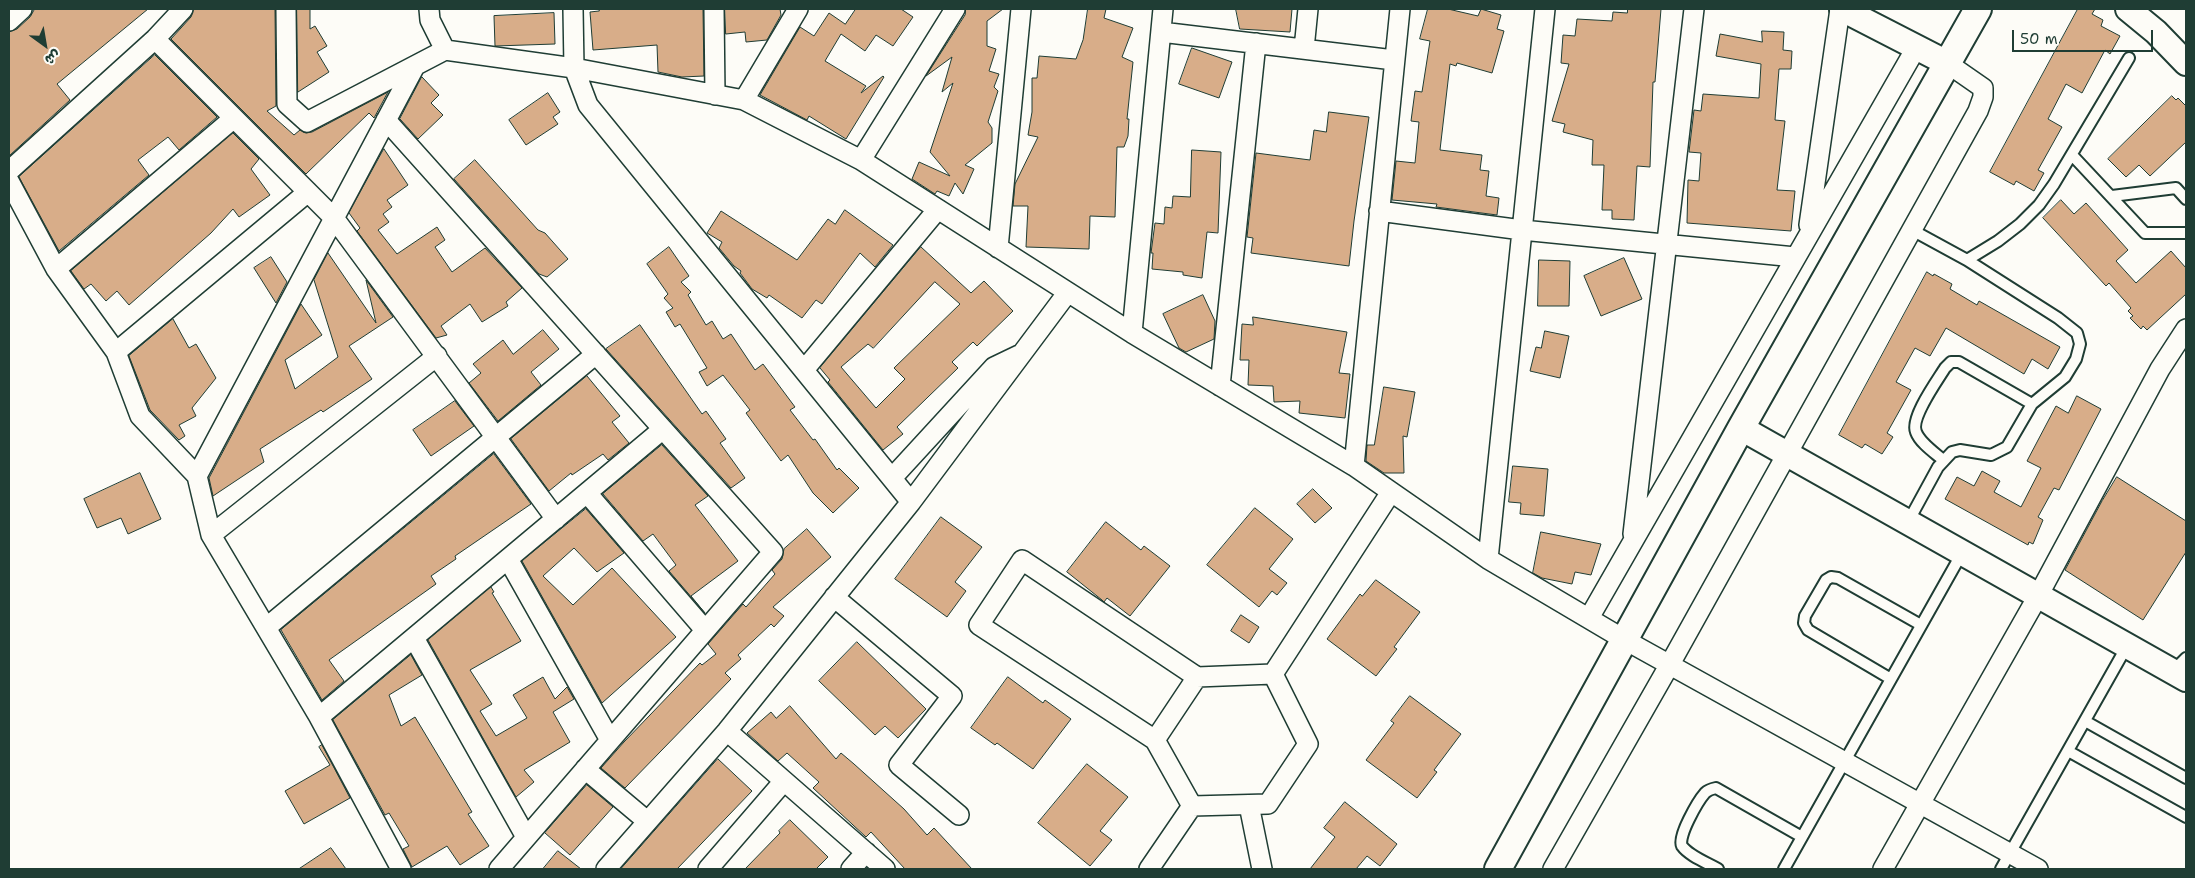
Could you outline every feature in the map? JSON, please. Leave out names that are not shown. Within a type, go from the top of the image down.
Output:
[{"type":"main road","points":[[1498,869],[1741,428],[1978,9]]},
{"type":"street","points":[[9,21],[22,9]]},
{"type":"street","points":[[9,171],[155,39],[183,9]]},
{"type":"street","points":[[286,9],[287,104],[306,122],[446,50],[574,68],[744,100],[861,160],[1132,333],[1354,466],[1488,559],[1625,640],[1919,802],[2005,861],[2038,869]]},
{"type":"street","points":[[430,9],[430,20],[446,50]]},
{"type":"street","points":[[573,9],[574,68],[588,106],[912,502]]},
{"type":"street","points":[[714,9],[714,95]]},
{"type":"street","points":[[744,100],[798,9]]},
{"type":"street","points":[[861,160],[955,9]]},
{"type":"street","points":[[998,248],[1021,9]]},
{"type":"street","points":[[1132,333],[1163,9]]},
{"type":"street","points":[[1304,49],[1308,9]]},
{"type":"street","points":[[1354,466],[1400,9]]},
{"type":"street","points":[[1488,559],[1545,9]]},
{"type":"street","points":[[1632,542],[1694,9]]},
{"type":"street","points":[[1553,869],[1670,664],[1978,111],[1983,97],[1983,88],[1947,63],[1841,9],[1808,234]]},
{"type":"street","points":[[2128,9],[2156,32],[2186,63]]},
{"type":"street","points":[[1161,32],[1394,60]]},
{"type":"street","points":[[155,39],[334,218],[556,519]]},
{"type":"street","points":[[1220,386],[1256,43]]},
{"type":"street","points":[[1588,618],[1916,48]]},
{"type":"street","points":[[197,476],[415,66]]},
{"type":"street","points":[[56,269],[234,118]]},
{"type":"street","points":[[386,120],[773,552],[498,869]]},
{"type":"street","points":[[9,181],[56,269],[116,352],[140,416],[197,476],[211,535],[319,717],[400,869]]},
{"type":"street","points":[[116,352],[308,192]]},
{"type":"street","points":[[804,370],[938,209]]},
{"type":"street","points":[[1379,211],[1522,230],[1795,257]]},
{"type":"street","points":[[606,869],[727,731],[912,502],[1068,292]]},
{"type":"street","points":[[1883,869],[1919,802],[2038,596],[2160,370],[2186,329]]},
{"type":"street","points":[[892,478],[994,367],[1023,352]]},
{"type":"street","points":[[267,627],[596,354]]},
{"type":"street","points":[[211,535],[436,356]]},
{"type":"street","points":[[1741,428],[2127,646],[2181,670]]},
{"type":"street","points":[[319,717],[663,429]]},
{"type":"street","points":[[1273,674],[1391,492]]},
{"type":"street","points":[[587,493],[706,630]]},
{"type":"street","points":[[508,559],[610,740]]},
{"type":"street","points":[[1192,806],[1155,740],[979,625],[1022,560],[1197,677],[1273,674]]},
{"type":"street","points":[[834,597],[952,696],[899,765],[959,814]]},
{"type":"street","points":[[414,638],[526,838]]},
{"type":"street","points":[[1192,806],[1268,804],[1308,744],[1273,674]]},
{"type":"street","points":[[1155,740],[1197,677]]},
{"type":"street","points":[[727,731],[885,869]]},
{"type":"street","points":[[585,769],[647,821]]},
{"type":"street","points":[[708,869],[784,781]]},
{"type":"street","points":[[1249,804],[1262,869]]},
{"type":"street","points":[[1149,869],[1192,806]]},
{"type":"street","points":[[851,869],[866,852]]},
{"type":"lane","points":[[1967,260],[1998,241],[2020,224],[2039,205],[2072,155],[2129,58]]},
{"type":"lane","points":[[2072,155],[2145,233],[2186,233]]},
{"type":"lane","points":[[2112,196],[2176,188],[2186,199]]},
{"type":"lane","points":[[1908,522],[1943,460],[1952,452],[1960,450],[1991,455],[1999,453],[2007,447],[2032,404],[2065,378],[2076,359],[2080,344],[2077,333],[2058,318],[1967,260],[1912,230]]},
{"type":"lane","points":[[1943,460],[1924,443],[1916,431],[1915,419],[1945,368],[1951,362],[1960,362],[2032,404]]},
{"type":"lane","points":[[1784,869],[1962,553]]},
{"type":"lane","points":[[1891,679],[1808,630],[1804,623],[1809,609],[1826,580],[1831,577],[1838,578],[1921,625]]},
{"type":"lane","points":[[2005,861],[2127,646]]},
{"type":"lane","points":[[2084,722],[2186,778]]},
{"type":"lane","points":[[2068,751],[2186,817]]},
{"type":"lane","points":[[1718,869],[1686,850],[1681,843],[1681,835],[1704,795],[1710,790],[1716,788],[1802,837]]},
{"type":"building","points":[[35,9],[148,9],[57,84],[70,100],[9,156],[9,32],[17,29],[30,17]]},
{"type":"building","points":[[194,9],[275,9],[276,106],[267,111],[294,135],[300,130],[306,133],[312,132],[388,92],[374,118],[369,113],[306,174],[171,39],[191,17]]},
{"type":"building","points":[[297,9],[310,9],[310,29],[315,26],[327,46],[317,52],[329,72],[298,92]]},
{"type":"building","points":[[599,9],[703,9],[704,76],[682,77],[658,72],[657,45],[593,50],[590,12],[599,11]]},
{"type":"building","points":[[725,9],[780,9],[781,15],[767,40],[746,42],[745,32],[726,34]]},
{"type":"building","points":[[856,9],[901,9],[913,17],[893,46],[876,35],[865,51],[841,34],[825,61],[866,86],[861,93],[884,77],[846,139],[809,116],[807,120],[760,95],[800,27],[814,36],[829,13],[845,24]]},
{"type":"building","points":[[966,9],[1003,9],[987,21],[987,46],[996,49],[989,71],[999,74],[994,87],[998,91],[988,122],[992,128],[992,143],[965,165],[974,169],[963,194],[955,183],[949,196],[937,191],[935,194],[912,179],[919,162],[950,176],[930,152],[953,83],[942,92],[952,57],[926,76],[965,15]]},
{"type":"building","points":[[1088,9],[1106,9],[1104,18],[1133,28],[1122,57],[1133,62],[1127,119],[1129,119],[1128,136],[1124,147],[1117,147],[1115,217],[1090,216],[1089,249],[1026,247],[1028,206],[1013,206],[1015,184],[1038,137],[1028,135],[1032,112],[1032,78],[1037,78],[1039,56],[1076,59],[1083,40]]},
{"type":"building","points":[[1236,9],[1292,9],[1290,32],[1240,29]]},
{"type":"building","points":[[1428,9],[1448,9],[1478,16],[1481,9],[1501,15],[1497,29],[1504,31],[1492,73],[1457,63],[1456,66],[1450,64],[1440,150],[1482,155],[1480,170],[1489,171],[1486,196],[1499,198],[1497,215],[1436,207],[1437,204],[1392,200],[1396,161],[1415,163],[1419,122],[1411,121],[1415,91],[1422,92],[1430,41],[1420,39]]},
{"type":"building","points":[[1628,9],[1661,9],[1655,82],[1653,82],[1650,167],[1637,166],[1634,220],[1612,219],[1612,210],[1602,210],[1604,165],[1592,165],[1593,140],[1563,132],[1565,124],[1552,121],[1569,64],[1561,63],[1563,35],[1575,36],[1577,19],[1612,21],[1613,12],[1627,13]]},
{"type":"building","points":[[2078,9],[2095,9],[2092,14],[2103,20],[2101,26],[2120,36],[2110,54],[2105,50],[2082,93],[2066,84],[2048,119],[2062,127],[2038,170],[2044,173],[2034,191],[2016,181],[2014,185],[1990,172]]},
{"type":"building","points":[[554,13],[555,44],[495,46],[494,16]]},
{"type":"building","points":[[1762,31],[1784,32],[1783,50],[1792,51],[1791,69],[1779,69],[1775,120],[1785,121],[1777,190],[1795,191],[1791,231],[1687,223],[1688,180],[1699,181],[1701,153],[1689,152],[1694,110],[1701,111],[1703,94],[1759,98],[1761,64],[1716,56],[1720,34],[1762,42]]},
{"type":"building","points":[[1192,48],[1232,62],[1219,98],[1179,84]]},
{"type":"building","points":[[155,55],[217,117],[179,150],[168,137],[138,160],[149,175],[59,251],[19,177]]},
{"type":"building","points":[[422,77],[439,95],[431,103],[443,115],[418,139],[400,119]]},
{"type":"building","points":[[548,93],[560,112],[553,117],[558,124],[526,145],[509,120]]},
{"type":"building","points":[[2172,96],[2176,100],[2178,98],[2186,106],[2186,142],[2150,176],[2139,165],[2126,177],[2108,159]]},
{"type":"building","points":[[1329,112],[1369,117],[1349,266],[1251,253],[1253,238],[1247,237],[1256,153],[1310,160],[1314,130],[1326,132]]},
{"type":"building","points":[[233,133],[259,159],[251,169],[270,195],[239,217],[233,209],[211,233],[129,305],[117,291],[106,301],[91,284],[84,289],[71,271]]},
{"type":"building","points":[[384,149],[408,185],[387,200],[392,207],[383,214],[389,222],[378,230],[397,254],[437,227],[445,240],[435,247],[452,272],[485,248],[522,288],[506,302],[508,306],[482,322],[470,304],[441,326],[447,335],[436,338],[357,231],[360,228],[349,213]]},
{"type":"building","points":[[1192,150],[1221,152],[1218,233],[1207,232],[1202,278],[1183,275],[1183,272],[1152,269],[1153,253],[1151,253],[1155,223],[1164,224],[1165,207],[1172,208],[1173,196],[1190,197]]},
{"type":"building","points":[[475,160],[538,230],[545,233],[568,259],[547,277],[539,274],[454,179]]},
{"type":"building","points":[[2061,200],[2074,214],[2086,203],[2128,250],[2116,261],[2136,283],[2171,251],[2186,268],[2186,294],[2147,330],[2143,326],[2141,329],[2130,318],[2133,316],[2128,311],[2131,308],[2109,283],[2106,286],[2043,218]]},
{"type":"building","points":[[845,210],[893,245],[875,267],[860,253],[822,304],[816,300],[802,318],[769,295],[767,298],[752,289],[740,273],[741,271],[734,266],[719,248],[722,242],[707,233],[721,211],[797,260],[828,219],[835,224]]},
{"type":"building","points":[[669,247],[689,276],[681,282],[691,292],[688,295],[706,325],[712,321],[723,339],[731,334],[755,370],[763,364],[795,407],[790,410],[813,440],[815,439],[837,470],[839,468],[859,488],[833,513],[813,493],[788,455],[781,461],[746,413],[750,410],[723,375],[707,386],[699,372],[707,368],[680,324],[675,327],[666,312],[673,308],[664,298],[668,294],[647,264]]},
{"type":"building","points":[[921,247],[971,293],[984,281],[1013,311],[977,346],[973,342],[952,362],[958,368],[897,427],[903,434],[883,450],[828,382],[830,380],[820,368]],"holes":[[[935,282],[960,304],[894,368],[905,379],[876,408],[841,367],[868,344],[873,348]]]},
{"type":"building","points":[[328,253],[376,323],[366,280],[393,317],[349,346],[372,379],[323,412],[321,410],[260,449],[264,462],[213,496],[209,478],[301,304],[322,335],[285,360],[295,389],[338,357],[314,280]]},
{"type":"building","points":[[271,257],[287,282],[276,303],[254,268]]},
{"type":"building","points":[[1624,258],[1642,299],[1601,316],[1584,276]]},
{"type":"building","points":[[1539,260],[1570,261],[1569,306],[1538,306]]},
{"type":"building","points":[[1927,272],[1952,284],[1950,289],[1977,305],[1979,301],[2060,347],[2048,369],[2032,359],[2024,374],[1946,328],[1930,356],[1915,348],[1896,382],[1911,390],[1887,433],[1893,437],[1882,454],[1865,444],[1862,448],[1839,435]]},
{"type":"building","points":[[1203,295],[1215,321],[1214,339],[1186,352],[1179,348],[1163,314]]},
{"type":"building","points":[[1253,317],[1347,332],[1339,373],[1350,374],[1345,418],[1299,413],[1300,401],[1274,402],[1273,386],[1248,385],[1249,360],[1240,360],[1242,324],[1253,325]]},
{"type":"building","points":[[173,319],[189,348],[196,344],[216,378],[192,408],[196,416],[179,425],[185,436],[179,440],[150,410],[129,356]]},
{"type":"building","points":[[640,325],[702,414],[706,411],[726,439],[720,443],[745,478],[731,488],[606,349]]},
{"type":"building","points":[[543,330],[559,349],[531,372],[541,385],[498,421],[469,383],[481,373],[473,364],[503,340],[513,354]]},
{"type":"building","points":[[1545,331],[1569,336],[1560,378],[1530,371],[1536,347],[1541,348]]},
{"type":"building","points":[[587,376],[620,416],[612,422],[629,443],[608,460],[603,454],[572,475],[571,473],[549,491],[511,439]]},
{"type":"building","points":[[1384,387],[1415,392],[1407,437],[1403,436],[1404,473],[1384,473],[1366,461],[1367,445],[1374,445]]},
{"type":"building","points":[[2077,396],[2101,409],[2059,490],[2054,488],[2038,517],[2043,520],[2033,544],[2029,542],[2028,545],[1945,499],[1957,477],[1974,486],[1982,471],[2000,481],[1994,492],[2021,507],[2041,468],[2027,461],[2056,406],[2068,413]]},
{"type":"building","points":[[455,401],[474,426],[431,456],[413,430]]},
{"type":"building","points":[[662,445],[708,496],[695,505],[738,561],[691,596],[705,613],[669,571],[676,565],[653,534],[643,541],[603,494]]},
{"type":"building","points":[[494,454],[531,504],[455,556],[456,559],[431,576],[436,584],[329,660],[344,681],[322,700],[281,630]]},
{"type":"building","points":[[1513,466],[1548,469],[1544,516],[1520,514],[1521,503],[1509,502]]},
{"type":"building","points":[[140,473],[161,519],[128,534],[121,518],[97,528],[84,499]]},
{"type":"building","points":[[2117,477],[2186,521],[2186,552],[2143,620],[2065,570]]},
{"type":"building","points":[[1313,489],[1332,508],[1315,523],[1297,504]]},
{"type":"building","points":[[1255,508],[1293,539],[1269,569],[1287,583],[1277,595],[1272,591],[1259,607],[1207,565]]},
{"type":"building","points":[[586,509],[624,553],[597,572],[574,548],[543,576],[573,605],[612,568],[676,637],[602,703],[522,561]]},
{"type":"building","points":[[941,517],[982,547],[955,582],[966,591],[947,617],[895,579]]},
{"type":"building","points":[[1106,522],[1141,550],[1144,546],[1170,566],[1130,616],[1107,598],[1104,602],[1067,572]]},
{"type":"building","points":[[807,529],[831,557],[773,607],[784,616],[774,627],[771,624],[738,655],[741,659],[725,673],[731,679],[625,788],[601,768],[700,663],[702,665],[716,654],[708,644],[743,604],[746,607],[775,574],[772,570],[782,559],[784,549]]},
{"type":"building","points":[[1541,532],[1601,544],[1591,575],[1575,572],[1572,584],[1542,578],[1533,573]]},
{"type":"building","points":[[1376,580],[1420,612],[1394,647],[1397,649],[1376,676],[1327,639],[1360,594],[1362,596]]},
{"type":"building","points":[[491,587],[494,592],[492,593],[521,641],[470,670],[492,704],[480,711],[496,736],[527,718],[513,695],[543,677],[555,699],[567,687],[574,699],[553,712],[570,742],[524,770],[534,782],[516,797],[428,640]]},
{"type":"building","points":[[1241,615],[1259,627],[1249,643],[1231,631]]},
{"type":"building","points":[[857,642],[926,709],[898,738],[885,726],[875,735],[819,681]]},
{"type":"building","points":[[411,655],[422,675],[389,695],[401,726],[415,717],[472,812],[468,814],[489,846],[460,865],[447,846],[412,867],[403,849],[409,846],[389,813],[385,815],[333,720]]},
{"type":"building","points":[[1008,677],[1043,703],[1045,700],[1071,719],[1033,769],[997,743],[995,745],[971,728]]},
{"type":"building","points":[[1410,696],[1461,734],[1434,770],[1437,772],[1417,798],[1366,760],[1394,723],[1391,721]]},
{"type":"building","points":[[790,706],[836,759],[841,753],[904,809],[927,835],[934,828],[972,869],[905,869],[871,832],[866,837],[813,788],[819,782],[787,753],[778,761],[747,733],[771,712],[776,718]]},
{"type":"building","points":[[322,745],[350,798],[304,824],[285,791],[330,765],[319,747]]},
{"type":"building","points":[[718,759],[752,791],[677,869],[621,869]]},
{"type":"building","points":[[1087,764],[1128,797],[1100,831],[1112,840],[1090,866],[1038,823]]},
{"type":"building","points":[[587,785],[613,807],[570,855],[545,833]]},
{"type":"building","points":[[1345,802],[1397,844],[1380,866],[1367,856],[1356,869],[1310,869],[1335,837],[1324,828]]},
{"type":"building","points":[[790,820],[828,857],[816,869],[745,869],[780,833],[779,831]]},
{"type":"building","points":[[331,848],[346,869],[299,869]]},
{"type":"building","points":[[558,851],[581,869],[543,869]]}]
